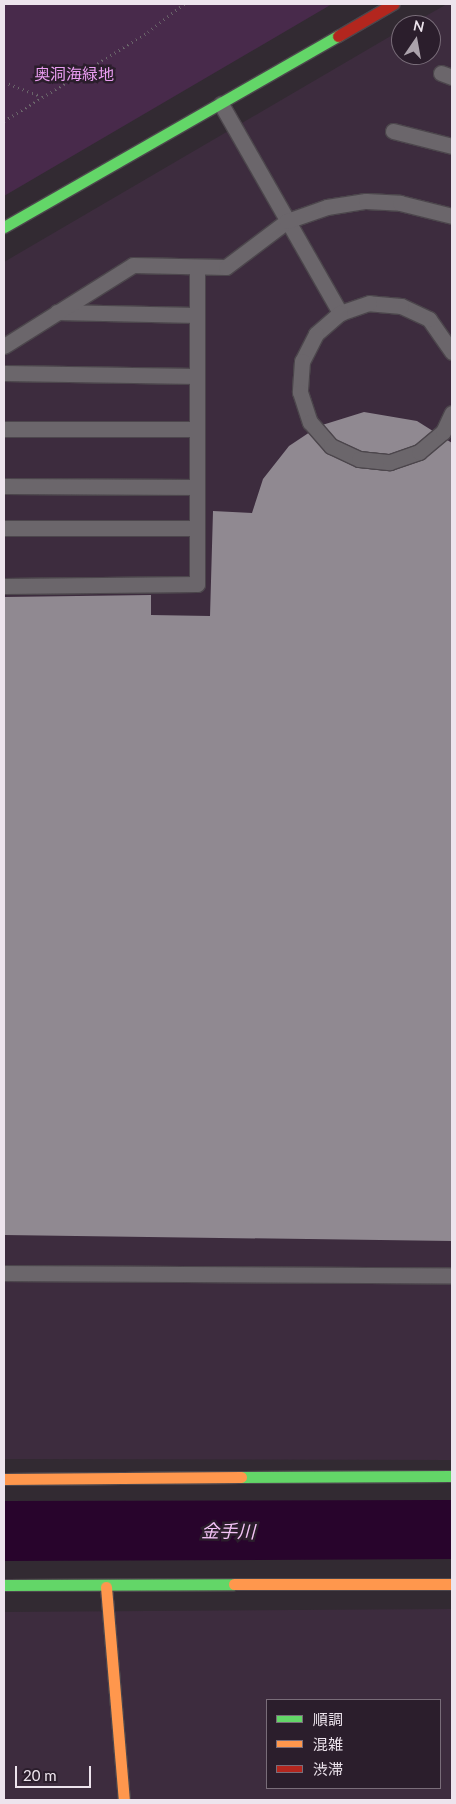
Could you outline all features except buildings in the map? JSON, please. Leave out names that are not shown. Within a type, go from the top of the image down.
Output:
[{"type":"street","points":[[4,226],[221,104],[393,4]]},
{"type":"street","points":[[4,1479],[452,1476]]},
{"type":"street","points":[[4,1586],[452,1584]]},
{"type":"street","points":[[106,1587],[124,1800]]},
{"type":"lane","points":[[221,104],[340,313]]},
{"type":"lane","points":[[394,131],[452,146]]},
{"type":"lane","points":[[4,346],[133,264],[226,267],[287,221],[366,201],[400,203],[452,216]]},
{"type":"lane","points":[[4,586],[197,584],[197,267]]},
{"type":"lane","points":[[452,352],[429,319],[400,306],[370,303],[340,313],[316,334],[302,361],[300,392],[310,422],[330,446],[358,459],[390,462],[419,452],[443,432],[452,413]]},
{"type":"lane","points":[[57,312],[197,315]]},
{"type":"lane","points":[[4,373],[197,376]]},
{"type":"lane","points":[[4,429],[197,429]]},
{"type":"lane","points":[[4,486],[197,487]]},
{"type":"lane","points":[[4,528],[197,528]]},
{"type":"lane","points":[[4,1273],[452,1275]]},
{"type":"path","points":[[4,121],[148,32],[184,4]]},
{"type":"path","points":[[4,82],[42,96]]},
{"type":"shaded area","points":[[447,4],[452,4],[452,1460],[4,1459],[4,262],[391,36],[391,65],[441,65],[441,15],[428,15]]},
{"type":"shaded area","points":[[452,1609],[452,1800],[4,1800],[4,1612]]},
{"type":"green space","name":"奥洞海緑地","points":[[4,4],[332,4],[4,196]]},
{"type":"water","name":"金手川","points":[[452,1500],[452,1559],[4,1561],[4,1501]]},
{"type":"traffic: fast","points":[[4,227],[338,36]]},
{"type":"traffic: fast","points":[[241,1477],[452,1476]]},
{"type":"traffic: fast","points":[[4,1585],[234,1584]]},
{"type":"traffic: slow","points":[[4,1479],[241,1477]]},
{"type":"traffic: slow","points":[[234,1584],[452,1584]]},
{"type":"traffic: slow","points":[[106,1587],[124,1800]]},
{"type":"traffic: jam","points":[[338,36],[393,4]]}]
